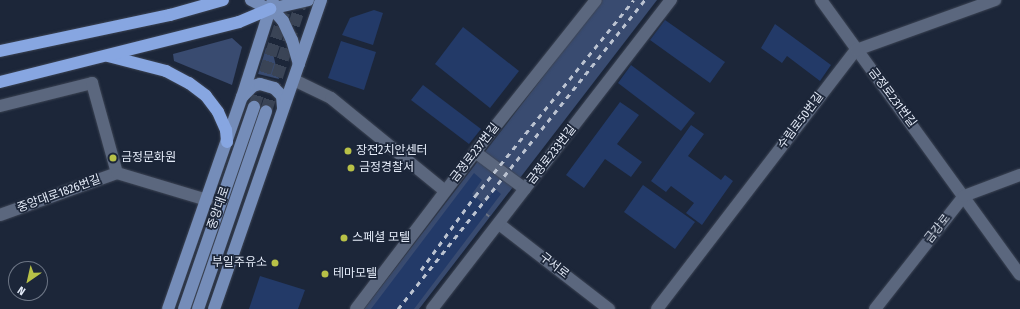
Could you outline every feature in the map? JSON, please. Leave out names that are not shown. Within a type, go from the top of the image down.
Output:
[{"type":"highway","points":[[170,15],[189,0]]},
{"type":"highway","points":[[170,15],[201,0]]},
{"type":"highway","points":[[0,51],[170,15],[223,0]]},
{"type":"highway","points":[[0,82],[239,22],[271,5]]},
{"type":"highway","points":[[0,47],[39,43]]},
{"type":"highway","points":[[0,55],[39,43]]},
{"type":"highway","points":[[107,55],[166,71],[190,82],[218,112],[226,130],[227,142]]},
{"type":"main road","points":[[252,0],[271,5],[308,0]]},
{"type":"main road","points":[[214,309],[322,0]]},
{"type":"main road","points":[[271,5],[286,26],[299,64]]},
{"type":"main road","points":[[168,309],[227,142],[271,5]]},
{"type":"main road","points":[[242,97],[253,86],[260,84],[274,88],[282,96],[283,110]]},
{"type":"main road","name":"중앙대로","points":[[184,309],[254,107]]},
{"type":"main road","name":"중앙대로","points":[[198,309],[266,111]]},
{"type":"street","name":"금정로237번길","points":[[356,309],[475,152],[596,0]]},
{"type":"street","name":"금정로233번길","points":[[432,309],[499,224],[522,187],[671,0]]},
{"type":"street","name":"금정로231번길","points":[[821,0],[964,196],[1020,276]]},
{"type":"street","points":[[856,50],[995,0]]},
{"type":"street","name":"수림로50번길","points":[[657,309],[856,50]]},
{"type":"street","points":[[294,80],[331,98],[445,191]]},
{"type":"street","points":[[0,106],[92,84],[118,173],[207,200]]},
{"type":"street","points":[[475,152],[522,187]]},
{"type":"street","name":"중앙대로1826번길","points":[[0,215],[118,173]]},
{"type":"street","points":[[964,196],[1020,175]]},
{"type":"street","name":"금강로","points":[[875,309],[964,196]]},
{"type":"street","name":"구서로","points":[[499,224],[609,309]]},
{"type":"shaded area","points":[[602,0],[657,0],[419,309],[364,309]]},
{"type":"shaded area","points":[[232,38],[242,47],[232,85],[174,61],[173,54]]},
{"type":"shaded area","points":[[266,48],[272,49],[279,79],[258,74]]},
{"type":"building","points":[[374,10],[383,13],[373,45],[342,35],[350,18]]},
{"type":"building","points":[[665,20],[725,62],[710,83],[650,40]]},
{"type":"building","points":[[775,24],[831,65],[820,81],[787,56],[782,63],[761,48]]},
{"type":"building","points":[[463,27],[519,71],[490,108],[435,64]]},
{"type":"building","points":[[341,41],[376,52],[364,90],[328,78]]},
{"type":"building","points":[[631,65],[695,113],[681,131],[618,83]]},
{"type":"building","points":[[423,85],[481,129],[469,144],[411,100]]},
{"type":"building","points":[[620,102],[639,115],[617,144],[642,162],[631,177],[605,159],[584,188],[566,175]]},
{"type":"building","points":[[691,125],[704,134],[688,156],[721,180],[725,175],[733,181],[702,225],[686,213],[694,203],[671,186],[666,192],[651,181]]},
{"type":"building","points":[[474,173],[482,180],[472,194],[484,204],[495,189],[501,194],[414,309],[371,309]]},
{"type":"building","points":[[643,185],[695,222],[675,249],[624,212]]},
{"type":"building","points":[[260,276],[305,290],[298,309],[249,309]]},
{"type":"tunnel","points":[[266,111],[302,0]]},
{"type":"tunnel","points":[[254,107],[284,13]]},
{"type":"railway","points":[[421,270],[475,196],[634,0]]},
{"type":"railway","points":[[398,309],[645,0]]},
{"type":"place","name":"장전2치안센터","points":[[348,151]]},
{"type":"place","name":"금정문화원","points":[[113,158]]},
{"type":"place","name":"금정경찰서","points":[[351,168]]},
{"type":"place","name":"스페셜 모텔","points":[[344,238]]},
{"type":"place","name":"부일주유소","points":[[275,263]]},
{"type":"place","name":"테마모텔","points":[[325,274]]}]
